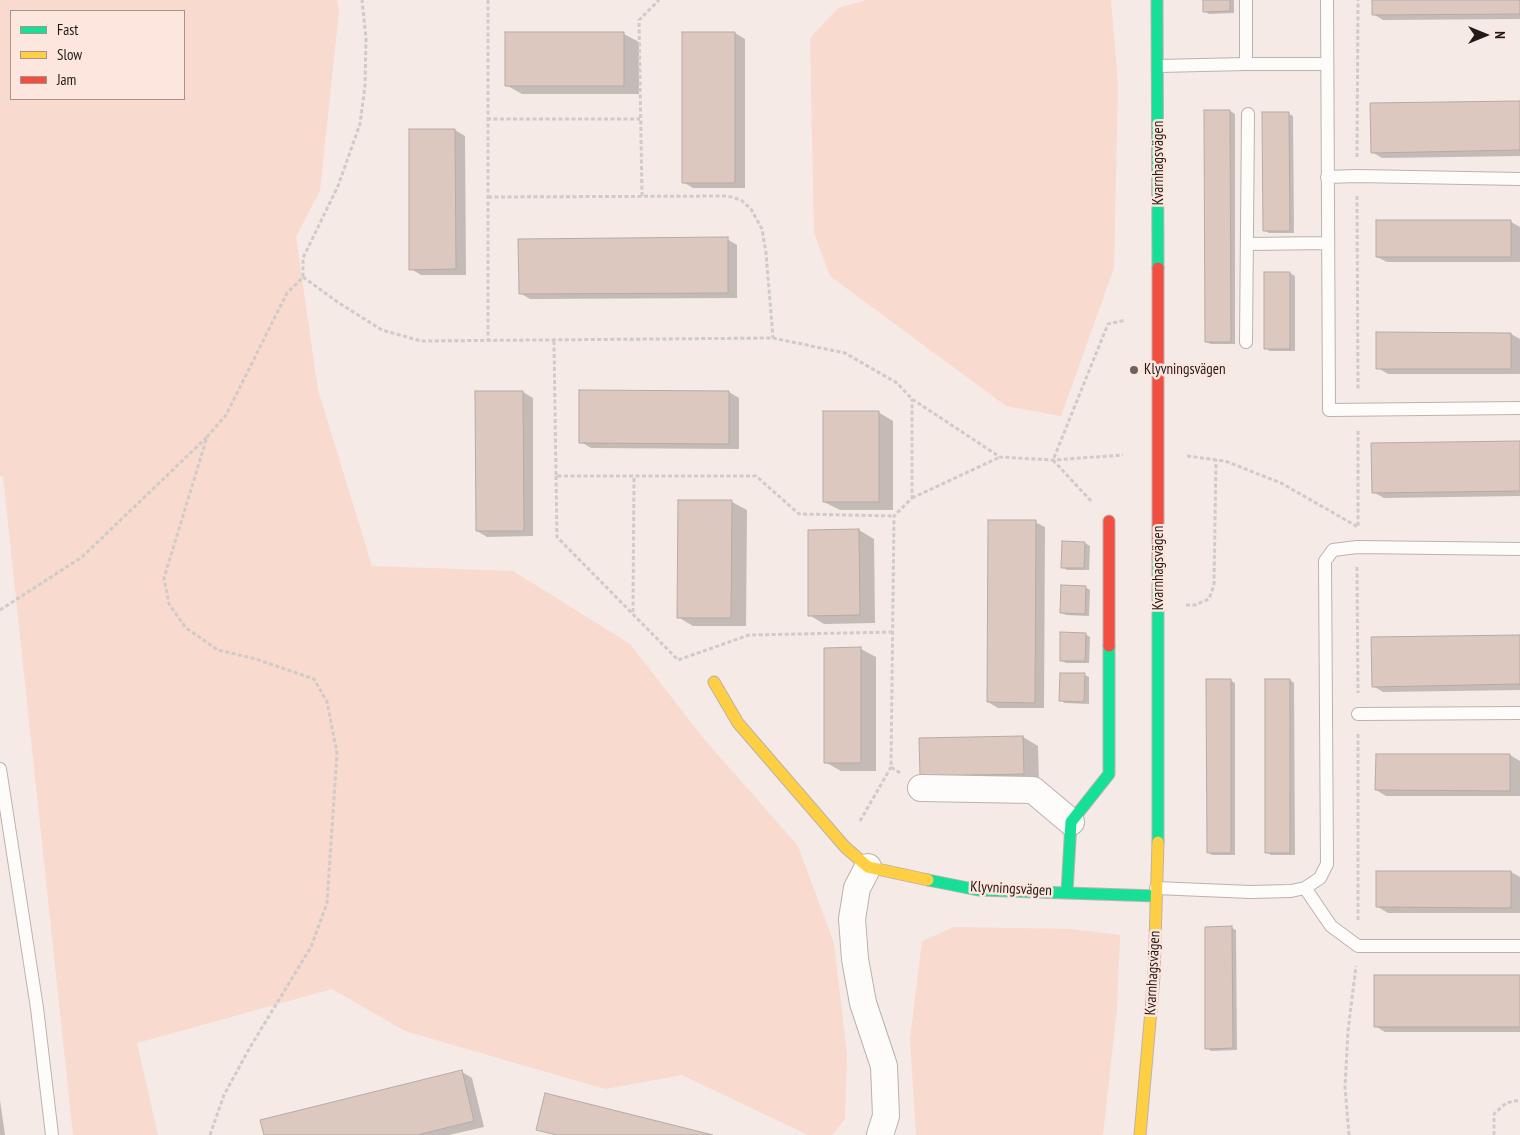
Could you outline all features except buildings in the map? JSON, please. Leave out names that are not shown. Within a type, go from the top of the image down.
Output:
[{"type":"street","name":"Kvarnhagsvägen","points":[[1140,1135],[1154,976],[1159,800],[1157,0]]},
{"type":"street","points":[[1067,892],[1071,822],[1110,774],[1109,521]]},
{"type":"street","name":"Klyvningsvägen","points":[[714,682],[738,723],[845,847],[868,867],[978,890],[1067,892],[1128,896],[1156,892]]},
{"type":"street","points":[[921,788],[1033,790],[1071,822]]},
{"type":"street","points":[[868,867],[857,888],[852,919],[855,959],[863,1003],[884,1066],[886,1116],[880,1135]]},
{"type":"lane","points":[[1246,0],[1246,64]]},
{"type":"lane","points":[[1327,0],[1329,410],[1520,408]]},
{"type":"lane","points":[[1158,66],[1326,64]]},
{"type":"lane","points":[[1246,342],[1248,114]]},
{"type":"lane","points":[[1327,177],[1520,179]]},
{"type":"lane","points":[[1247,244],[1327,243]]},
{"type":"lane","points":[[1156,892],[1291,891],[1306,888],[1320,878],[1327,864],[1325,561],[1333,550],[1357,547],[1520,549]]},
{"type":"lane","points":[[1358,714],[1520,713]]},
{"type":"lane","points":[[0,769],[37,1008],[52,1135]]},
{"type":"lane","points":[[1306,888],[1332,926],[1358,946],[1520,946]]},
{"type":"path","points":[[0,610],[82,557],[207,437],[226,415],[287,293],[303,277],[303,258],[338,186],[360,124],[365,86],[366,38],[362,0]]},
{"type":"path","points":[[488,0],[488,340]]},
{"type":"path","points":[[642,196],[640,20],[659,0]]},
{"type":"path","points":[[487,119],[640,119]]},
{"type":"path","points":[[488,197],[728,196],[741,200],[751,209],[762,229],[774,338]]},
{"type":"path","points":[[303,277],[339,303],[382,330],[421,340],[774,338],[845,353],[898,384],[912,399],[1000,457]]},
{"type":"path","points":[[1053,460],[1108,324],[1126,320]]},
{"type":"path","points":[[554,340],[557,537],[678,660],[749,635],[894,632]]},
{"type":"path","points":[[912,399],[912,498]]},
{"type":"path","points":[[207,437],[164,578],[170,604],[186,628],[218,650],[256,658],[314,679],[327,702],[337,753],[327,903],[312,947],[248,1049],[224,1095],[210,1135]]},
{"type":"path","points":[[845,847],[891,767],[894,516],[912,498],[1000,457],[1053,460],[1123,455]]},
{"type":"path","points":[[1053,460],[1109,521]]},
{"type":"path","points":[[1181,605],[1195,605],[1209,599],[1214,585],[1216,460]]},
{"type":"path","points":[[556,476],[756,476],[799,514],[894,516]]},
{"type":"path","points":[[633,613],[634,476]]},
{"type":"path","points":[[1349,1135],[1345,1087],[1348,1031],[1358,946],[1357,547]]},
{"type":"path","points":[[891,767],[921,788]]},
{"type":"path","points":[[1494,1135],[1494,1114],[1506,1103],[1520,1100]]},
{"type":"shaded area","points":[[0,0],[337,0],[339,11],[320,190],[296,237],[318,390],[372,566],[513,571],[630,644],[704,739],[798,846],[834,943],[847,1055],[845,1119],[832,1135],[808,1135],[682,1075],[605,1089],[405,1031],[332,989],[137,1043],[158,1135],[73,1135],[3,476],[0,476]]},
{"type":"shaded area","points":[[867,0],[1111,0],[1118,83],[1114,268],[1061,416],[1006,406],[830,276],[814,233],[810,38],[838,8]]},
{"type":"shaded area","points":[[954,927],[1070,929],[1120,935],[1117,1008],[1103,1135],[916,1135],[910,1039],[922,941]]},
{"type":"traffic: fast","points":[[1157,0],[1158,268]]},
{"type":"traffic: fast","points":[[1158,558],[1158,842]]},
{"type":"traffic: fast","points":[[1067,892],[1071,822],[1109,774],[1109,646]]},
{"type":"traffic: fast","points":[[928,880],[978,890],[1156,896]]},
{"type":"traffic: slow","points":[[714,682],[738,723],[845,847],[868,867],[928,880]]},
{"type":"traffic: slow","points":[[1140,1135],[1154,976],[1158,842]]},
{"type":"traffic: jam","points":[[1158,268],[1158,558]]},
{"type":"traffic: jam","points":[[1109,521],[1109,646]]},
{"type":"place","name":"Klyvningsvägen","points":[[1134,370]]}]
